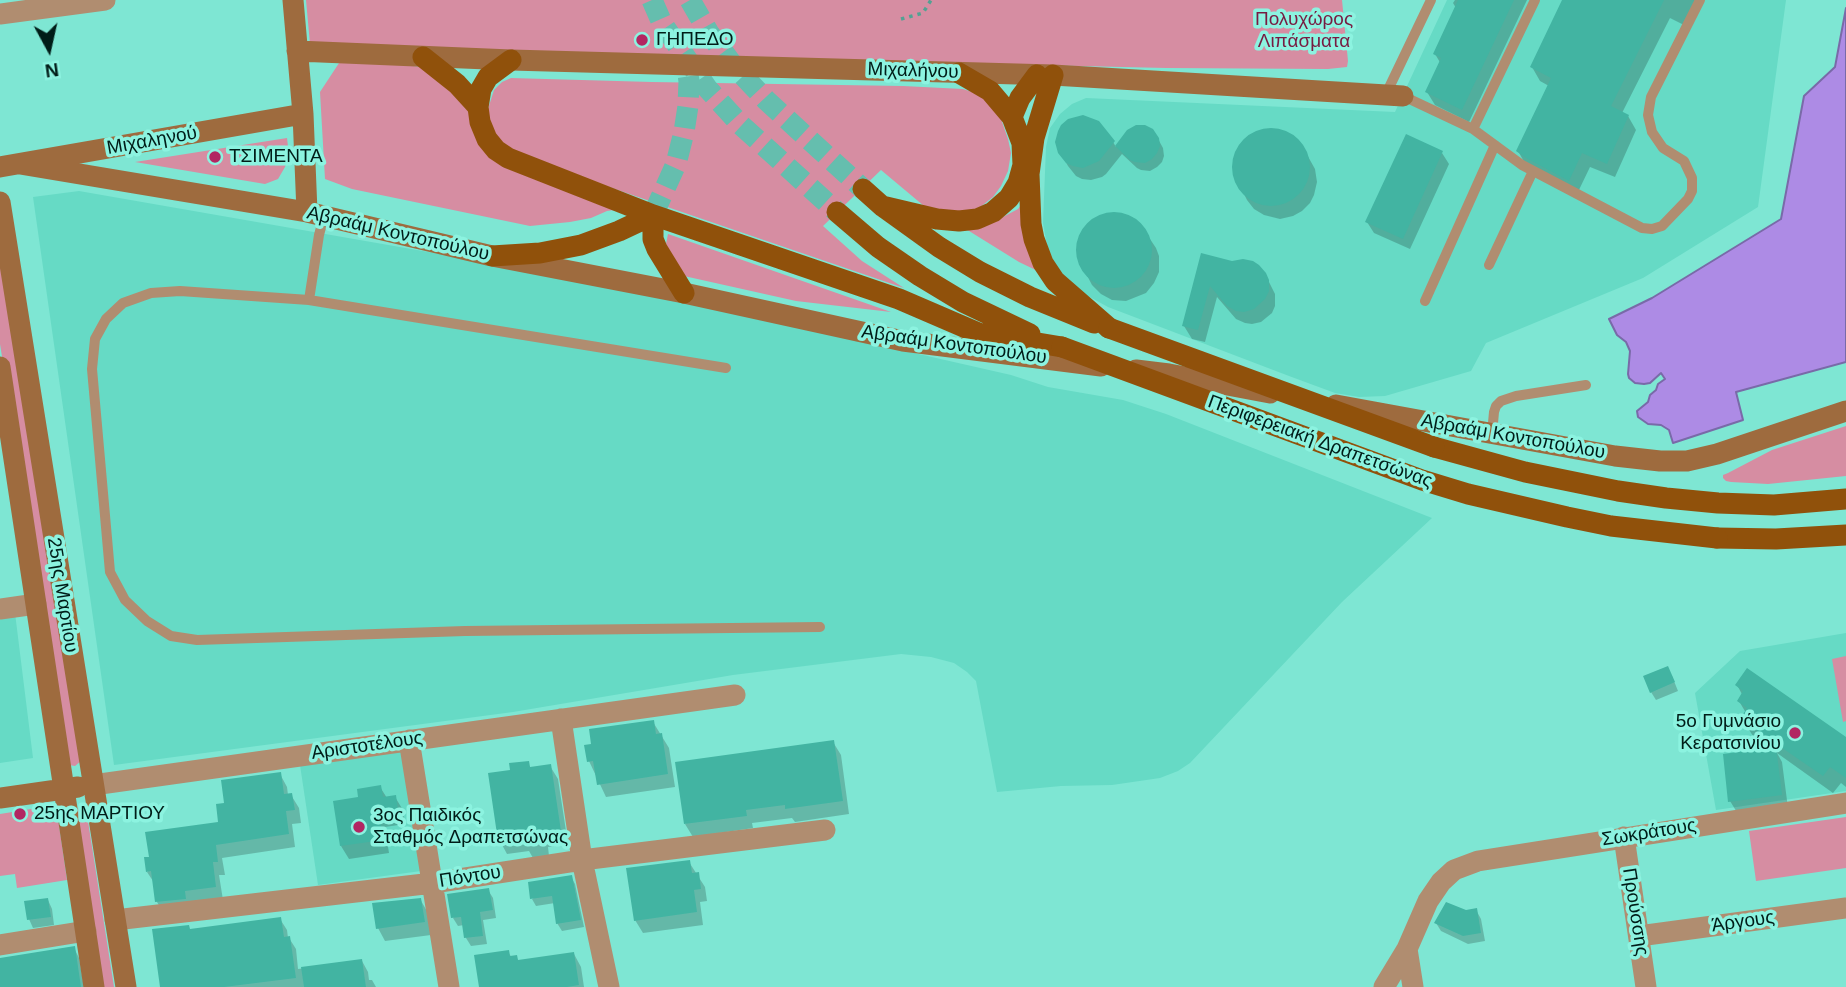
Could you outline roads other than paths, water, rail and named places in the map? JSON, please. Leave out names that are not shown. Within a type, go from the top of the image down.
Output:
[{"type":"main road","points":[[423,57],[457,84],[478,107]]},
{"type":"main road","points":[[511,60],[488,77],[481,89],[478,107],[480,122],[487,139],[496,150],[509,158],[653,215],[899,299],[978,333],[1062,347]]},
{"type":"main road","points":[[882,206],[937,219],[977,219],[993,212],[1009,198],[1018,183],[1023,165],[1022,143],[1012,117],[990,91],[959,73]]},
{"type":"main road","points":[[1012,117],[1020,97],[1045,75]]},
{"type":"main road","points":[[1045,75],[1029,174],[1032,232],[1046,269],[1060,286],[1109,328]]},
{"type":"main road","name":"Περιφερειακή Δραπετσώνας","points":[[863,189],[939,247],[1030,297],[1434,447],[1525,472],[1618,491],[1718,503],[1774,505],[1846,499]]},
{"type":"main road","name":"Περιφερειακή Δραπετσώνας","points":[[837,212],[878,247],[920,276],[1007,324],[1396,471],[1468,494],[1611,526],[1717,538],[1776,539],[1846,535]]},
{"type":"main road","points":[[492,256],[540,253],[581,245],[653,215]]},
{"type":"main road","points":[[653,215],[653,239],[684,293]]},
{"type":"street","points":[[0,14],[106,0]]},
{"type":"street","points":[[293,0],[303,114],[316,214]]},
{"type":"street","points":[[297,51],[423,57]]},
{"type":"street","name":"Μιχαλήνου","points":[[423,57],[1045,75],[1394,96]]},
{"type":"street","name":"Μιχαληνού","points":[[10,165],[303,114]]},
{"type":"street","name":"Αβραάμ Κοντοπούλου","points":[[10,165],[316,214],[492,256],[684,293],[903,341],[1169,374],[1643,460],[1687,461],[1846,411]]},
{"type":"street","name":"25ης Μαρτίου","points":[[0,202],[126,987]]},
{"type":"street","name":"25ης Μαρτίου","points":[[0,367],[5,437],[36,604],[94,987]]},
{"type":"street","points":[[0,610],[36,604]]},
{"type":"street","name":"Αριστοτέλους","points":[[0,798],[734,695]]},
{"type":"street","points":[[561,719],[582,860],[609,987]]},
{"type":"street","points":[[409,740],[449,987]]},
{"type":"street","name":"Σωκράτους","points":[[1407,949],[1428,901],[1441,882],[1454,870],[1478,860],[1846,803]]},
{"type":"street","name":"Πόντου","points":[[115,920],[432,883],[582,860],[825,830]]},
{"type":"street","name":"Προύσσης","points":[[1624,837],[1646,987]]},
{"type":"street","name":"Άργους","points":[[1639,936],[1846,908]]},
{"type":"street","points":[[0,945],[86,931]]},
{"type":"street","points":[[1384,987],[1407,949]]},
{"type":"street","points":[[1407,949],[1413,987]]},
{"type":"lane","points":[[1431,0],[1394,96],[1473,129],[1510,158],[1533,171],[1642,228],[1652,229],[1662,226],[1688,199],[1692,191],[1692,178],[1684,161],[1663,148],[1652,132],[1648,115],[1651,97],[1700,0]]},
{"type":"lane","points":[[1473,129],[1535,0]]},
{"type":"lane","points":[[1425,301],[1495,145]]},
{"type":"lane","points":[[1489,265],[1533,171]]},
{"type":"lane","points":[[309,300],[320,235],[316,214]]},
{"type":"lane","points":[[726,368],[309,300],[180,291],[151,293],[123,303],[106,319],[95,339],[92,369],[110,572],[125,600],[147,621],[171,636],[197,640],[465,631],[820,627]]},
{"type":"lane","points":[[1492,434],[1494,412],[1501,401],[1516,396],[1586,385]]},
{"type":"tunnel","points":[[652,0],[662,23],[707,88],[741,125],[837,212]]},
{"type":"tunnel","points":[[690,0],[709,33],[733,65],[766,100],[863,189]]},
{"type":"tunnel","points":[[653,215],[676,164],[684,132],[689,81],[686,62]]},
{"type":"place","name":"ΓΗΠΕΔΟ","points":[[642,40]]},
{"type":"place","name":"ΤΣΙΜΕΝΤΑ","points":[[215,157]]},
{"type":"place","name":"5ο Γυμνάσιο Κερατσινίου","points":[[1795,733]]},
{"type":"place","name":"25ης ΜΑΡΤΙΟΥ","points":[[20,814]]},
{"type":"place","name":"3ος Παιδικός Σταθμός Δραπετσώνας","points":[[359,827]]},
{"type":"park label","name":"Πολυχώρος Λιπάσματα","points":[[1304,31]]}]
